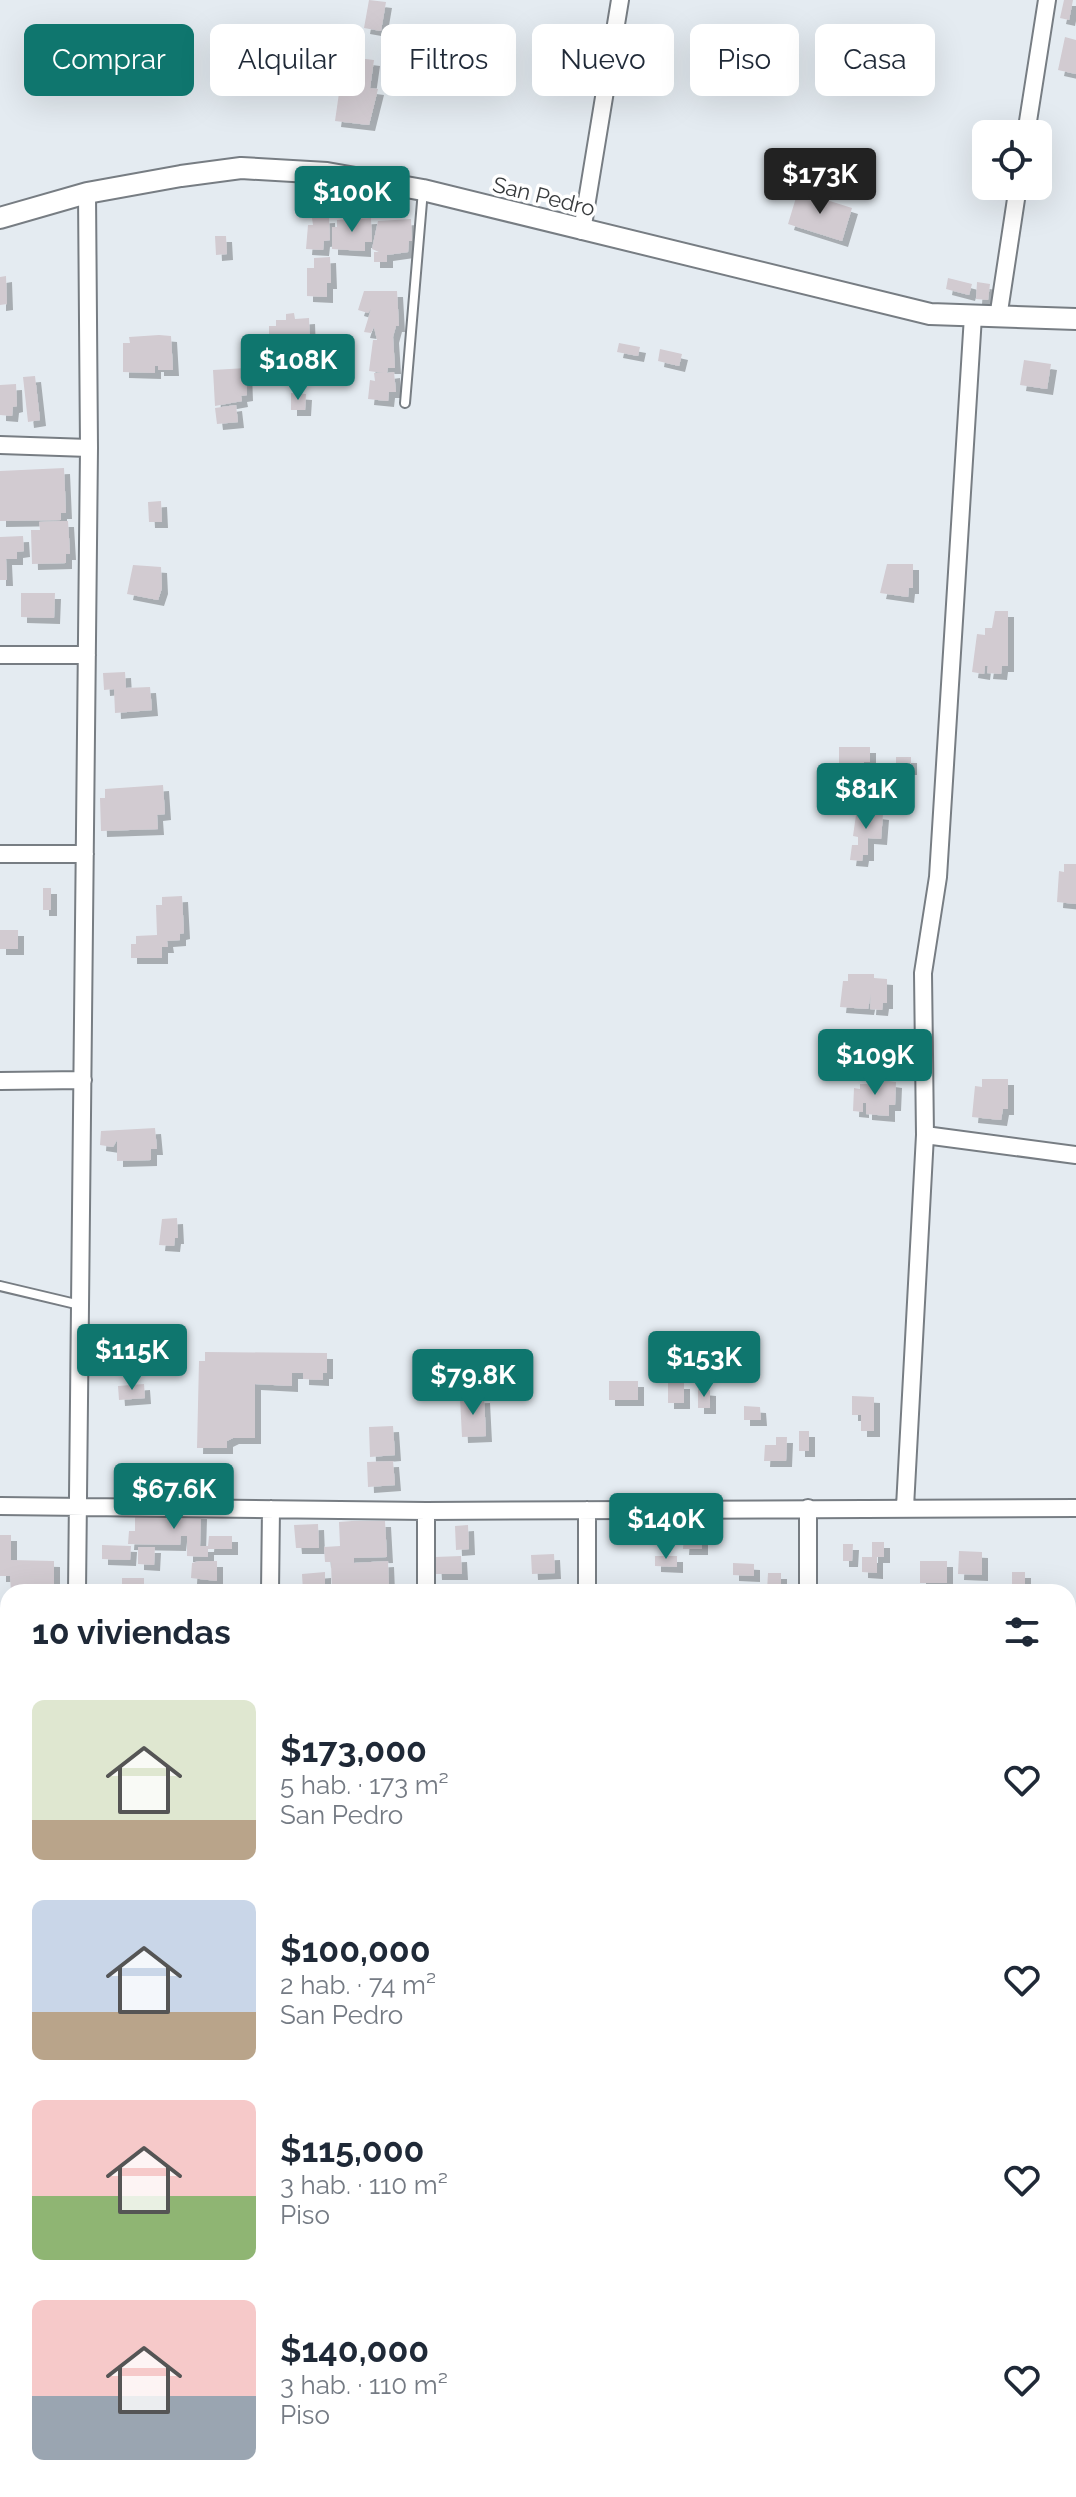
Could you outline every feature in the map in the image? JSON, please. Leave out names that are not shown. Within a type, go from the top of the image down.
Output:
[{"type":"street","points":[[582,231],[620,0]]},
{"type":"street","points":[[1028,120],[1047,0]]},
{"type":"street","name":"San Pedro","points":[[0,218],[87,193],[241,168],[327,173],[423,190],[930,314],[1076,319]]},
{"type":"street","points":[[77,1584],[89,448],[87,193]]},
{"type":"street","points":[[998,318],[1016,200]]},
{"type":"street","points":[[905,1507],[925,1135],[923,973],[938,877],[973,316]]},
{"type":"street","points":[[0,445],[89,448]]},
{"type":"street","points":[[0,655],[87,655]]},
{"type":"street","points":[[0,854],[85,854]]},
{"type":"street","points":[[0,1081],[83,1080]]},
{"type":"street","points":[[925,1135],[1076,1155]]},
{"type":"street","points":[[0,1506],[426,1511],[1076,1508]]},
{"type":"street","points":[[808,1508],[808,1584]]},
{"type":"street","points":[[270,1584],[271,1509]]},
{"type":"street","points":[[587,1510],[587,1584]]},
{"type":"street","points":[[426,1511],[426,1584]]},
{"type":"lane","points":[[405,403],[423,190]]},
{"type":"lane","points":[[0,1286],[80,1305]]},
{"type":"building","points":[[369,0],[386,2],[381,31],[365,28]]},
{"type":"building","points":[[1064,0],[1073,0],[1069,20],[1060,18]]},
{"type":"building","points":[[1065,37],[1076,40],[1076,74],[1058,70]]},
{"type":"building","points":[[365,59],[374,60],[370,88],[378,89],[369,125],[335,121],[339,96],[365,96]]},
{"type":"building","points":[[798,191],[852,208],[842,241],[788,224]]},
{"type":"building","points":[[329,217],[330,240],[324,241],[323,250],[306,249],[308,225],[313,225],[312,218]]},
{"type":"building","points":[[371,218],[372,242],[365,242],[365,251],[332,249],[332,227],[337,227],[337,220]]},
{"type":"building","points":[[411,219],[412,241],[409,241],[408,252],[387,255],[387,262],[374,262],[374,252],[379,252],[372,249],[378,221]]},
{"type":"building","points":[[215,236],[226,236],[227,254],[216,255]]},
{"type":"building","points":[[330,257],[331,283],[327,283],[327,297],[307,296],[307,268],[314,268],[314,258]]},
{"type":"building","points":[[6,276],[7,304],[0,305],[0,277]]},
{"type":"building","points":[[948,278],[972,284],[969,295],[946,289]]},
{"type":"building","points":[[977,282],[990,284],[988,300],[976,299]]},
{"type":"building","points":[[364,291],[397,291],[399,326],[396,326],[393,337],[395,368],[388,368],[387,373],[394,372],[396,392],[389,392],[388,401],[368,399],[370,380],[375,381],[374,373],[383,373],[369,371],[373,340],[377,340],[374,327],[371,333],[364,332],[371,309],[368,313],[358,310]]},
{"type":"building","points":[[294,313],[295,319],[309,318],[310,344],[305,345],[305,354],[269,353],[269,326],[276,326],[276,320],[286,320],[286,314]]},
{"type":"building","points":[[171,336],[173,370],[158,370],[155,366],[155,373],[123,372],[123,343],[130,343],[129,337]]},
{"type":"building","points":[[619,343],[640,347],[638,356],[617,352]]},
{"type":"building","points":[[660,349],[682,354],[679,366],[658,361]]},
{"type":"building","points":[[1024,360],[1051,364],[1047,389],[1020,385]]},
{"type":"building","points":[[246,368],[247,395],[241,396],[242,401],[215,406],[213,370]]},
{"type":"building","points":[[35,376],[40,420],[28,422],[23,377]]},
{"type":"building","points":[[16,384],[17,406],[13,407],[12,416],[0,415],[0,385]]},
{"type":"building","points":[[291,393],[306,394],[305,410],[291,410]]},
{"type":"building","points":[[236,405],[238,422],[217,424],[215,408]]},
{"type":"building","points":[[64,468],[66,513],[61,513],[61,520],[0,521],[0,471]]},
{"type":"building","points":[[161,501],[162,522],[149,522],[148,502]]},
{"type":"building","points":[[68,521],[70,554],[66,554],[66,563],[32,564],[31,530],[40,530],[39,522]]},
{"type":"building","points":[[23,536],[24,551],[17,552],[17,559],[6,559],[7,580],[0,580],[0,537]]},
{"type":"building","points":[[887,564],[913,564],[913,588],[909,588],[908,597],[880,593]]},
{"type":"building","points":[[133,565],[161,567],[162,588],[158,600],[127,594]]},
{"type":"building","points":[[21,593],[55,593],[54,618],[21,617]]},
{"type":"building","points":[[995,611],[1008,611],[1008,666],[1002,666],[1001,674],[987,673],[988,666],[985,666],[984,674],[972,672],[977,634],[985,635],[985,628],[992,628]]},
{"type":"building","points":[[125,672],[126,688],[150,687],[152,710],[115,713],[114,689],[104,690],[103,673]]},
{"type":"building","points":[[839,747],[870,747],[870,762],[864,762],[862,772],[839,772]]},
{"type":"building","points":[[896,757],[911,757],[911,769],[896,769]]},
{"type":"building","points":[[838,776],[858,776],[858,794],[838,794]]},
{"type":"building","points":[[163,785],[165,814],[157,815],[158,829],[101,831],[100,798],[105,798],[105,789]]},
{"type":"building","points":[[857,808],[875,808],[875,813],[883,814],[881,839],[868,838],[868,855],[863,855],[862,861],[850,860],[852,845],[858,845],[858,837],[853,836]]},
{"type":"building","points":[[1064,864],[1076,864],[1076,904],[1057,902],[1059,871],[1064,872]]},
{"type":"building","points":[[43,888],[51,888],[51,910],[43,910]]},
{"type":"building","points":[[182,896],[184,933],[180,934],[180,940],[167,941],[168,947],[162,947],[162,958],[131,958],[131,944],[136,944],[136,936],[157,935],[156,905],[162,905],[162,897]]},
{"type":"building","points":[[0,930],[18,930],[18,949],[0,949]]},
{"type":"building","points":[[848,974],[874,974],[874,978],[887,979],[887,1003],[883,1003],[882,1010],[870,1009],[871,994],[868,1009],[840,1007],[843,981],[848,981]]},
{"type":"building","points":[[873,1079],[896,1082],[895,1105],[889,1105],[889,1116],[866,1114],[866,1103],[863,1103],[863,1112],[853,1111],[854,1088],[860,1089],[860,1084],[873,1084]]},
{"type":"building","points":[[982,1079],[1008,1079],[1008,1109],[1003,1109],[1001,1120],[972,1117],[975,1086],[982,1087]]},
{"type":"building","points":[[155,1128],[157,1149],[151,1149],[151,1160],[117,1161],[117,1140],[113,1147],[100,1145],[101,1131]]},
{"type":"building","points":[[177,1218],[178,1238],[175,1238],[174,1246],[159,1245],[162,1219]]},
{"type":"building","points":[[205,1352],[327,1353],[327,1373],[323,1373],[323,1380],[303,1379],[303,1373],[292,1373],[292,1386],[255,1384],[255,1438],[233,1438],[227,1441],[227,1448],[197,1448],[199,1361],[205,1361]]},
{"type":"building","points":[[609,1381],[638,1381],[638,1400],[609,1400]]},
{"type":"building","points":[[668,1383],[684,1383],[684,1403],[668,1403]]},
{"type":"building","points":[[144,1384],[145,1398],[119,1400],[118,1386]]},
{"type":"building","points":[[698,1389],[710,1390],[710,1408],[698,1408]]},
{"type":"building","points":[[852,1396],[874,1397],[874,1431],[861,1431],[861,1415],[852,1415]]},
{"type":"building","points":[[484,1397],[486,1436],[462,1437],[460,1398]]},
{"type":"building","points":[[744,1406],[760,1407],[761,1420],[744,1420]]},
{"type":"building","points":[[393,1426],[395,1455],[370,1457],[369,1427]]},
{"type":"building","points":[[799,1431],[809,1431],[809,1451],[799,1451]]},
{"type":"building","points":[[776,1437],[787,1437],[786,1461],[764,1461],[765,1445],[776,1445]]},
{"type":"building","points":[[393,1461],[395,1485],[368,1487],[367,1462]]},
{"type":"building","points":[[135,1509],[201,1513],[200,1546],[208,1546],[209,1536],[232,1536],[232,1549],[208,1549],[208,1557],[187,1556],[187,1536],[181,1536],[180,1545],[128,1544],[129,1531],[135,1531]]},
{"type":"building","points":[[385,1521],[387,1557],[354,1558],[354,1563],[388,1561],[389,1584],[332,1584],[331,1562],[325,1562],[324,1547],[340,1546],[339,1522]]},
{"type":"building","points":[[318,1524],[319,1548],[296,1548],[294,1525]]},
{"type":"building","points":[[468,1525],[469,1549],[456,1550],[455,1526]]},
{"type":"building","points":[[0,1535],[11,1535],[11,1560],[54,1561],[54,1584],[10,1584],[10,1576],[0,1576]]},
{"type":"building","points":[[684,1535],[702,1535],[702,1549],[683,1549]]},
{"type":"building","points":[[872,1542],[884,1542],[884,1557],[877,1557],[877,1573],[862,1572],[862,1557],[872,1557]]},
{"type":"building","points":[[843,1544],[853,1544],[852,1561],[843,1561]]},
{"type":"building","points":[[102,1545],[131,1546],[130,1560],[102,1559]]},
{"type":"building","points":[[138,1547],[155,1547],[154,1565],[138,1564]]},
{"type":"building","points":[[959,1551],[982,1552],[982,1575],[958,1574]]},
{"type":"building","points":[[554,1554],[555,1573],[532,1574],[531,1555]]},
{"type":"building","points":[[461,1556],[462,1574],[436,1574],[435,1557]]},
{"type":"building","points":[[655,1556],[677,1556],[677,1567],[655,1566]]},
{"type":"building","points":[[217,1561],[217,1581],[191,1578],[192,1563]]},
{"type":"building","points":[[920,1561],[947,1561],[947,1583],[920,1583]]},
{"type":"building","points":[[733,1563],[754,1564],[754,1576],[733,1575]]},
{"type":"building","points":[[325,1572],[325,1584],[303,1584],[302,1574]]},
{"type":"building","points":[[1012,1572],[1025,1572],[1025,1584],[1012,1584]]},
{"type":"building","points":[[768,1573],[781,1573],[781,1584],[767,1584]]},
{"type":"building","points":[[122,1578],[144,1578],[144,1584],[122,1584]]}]
